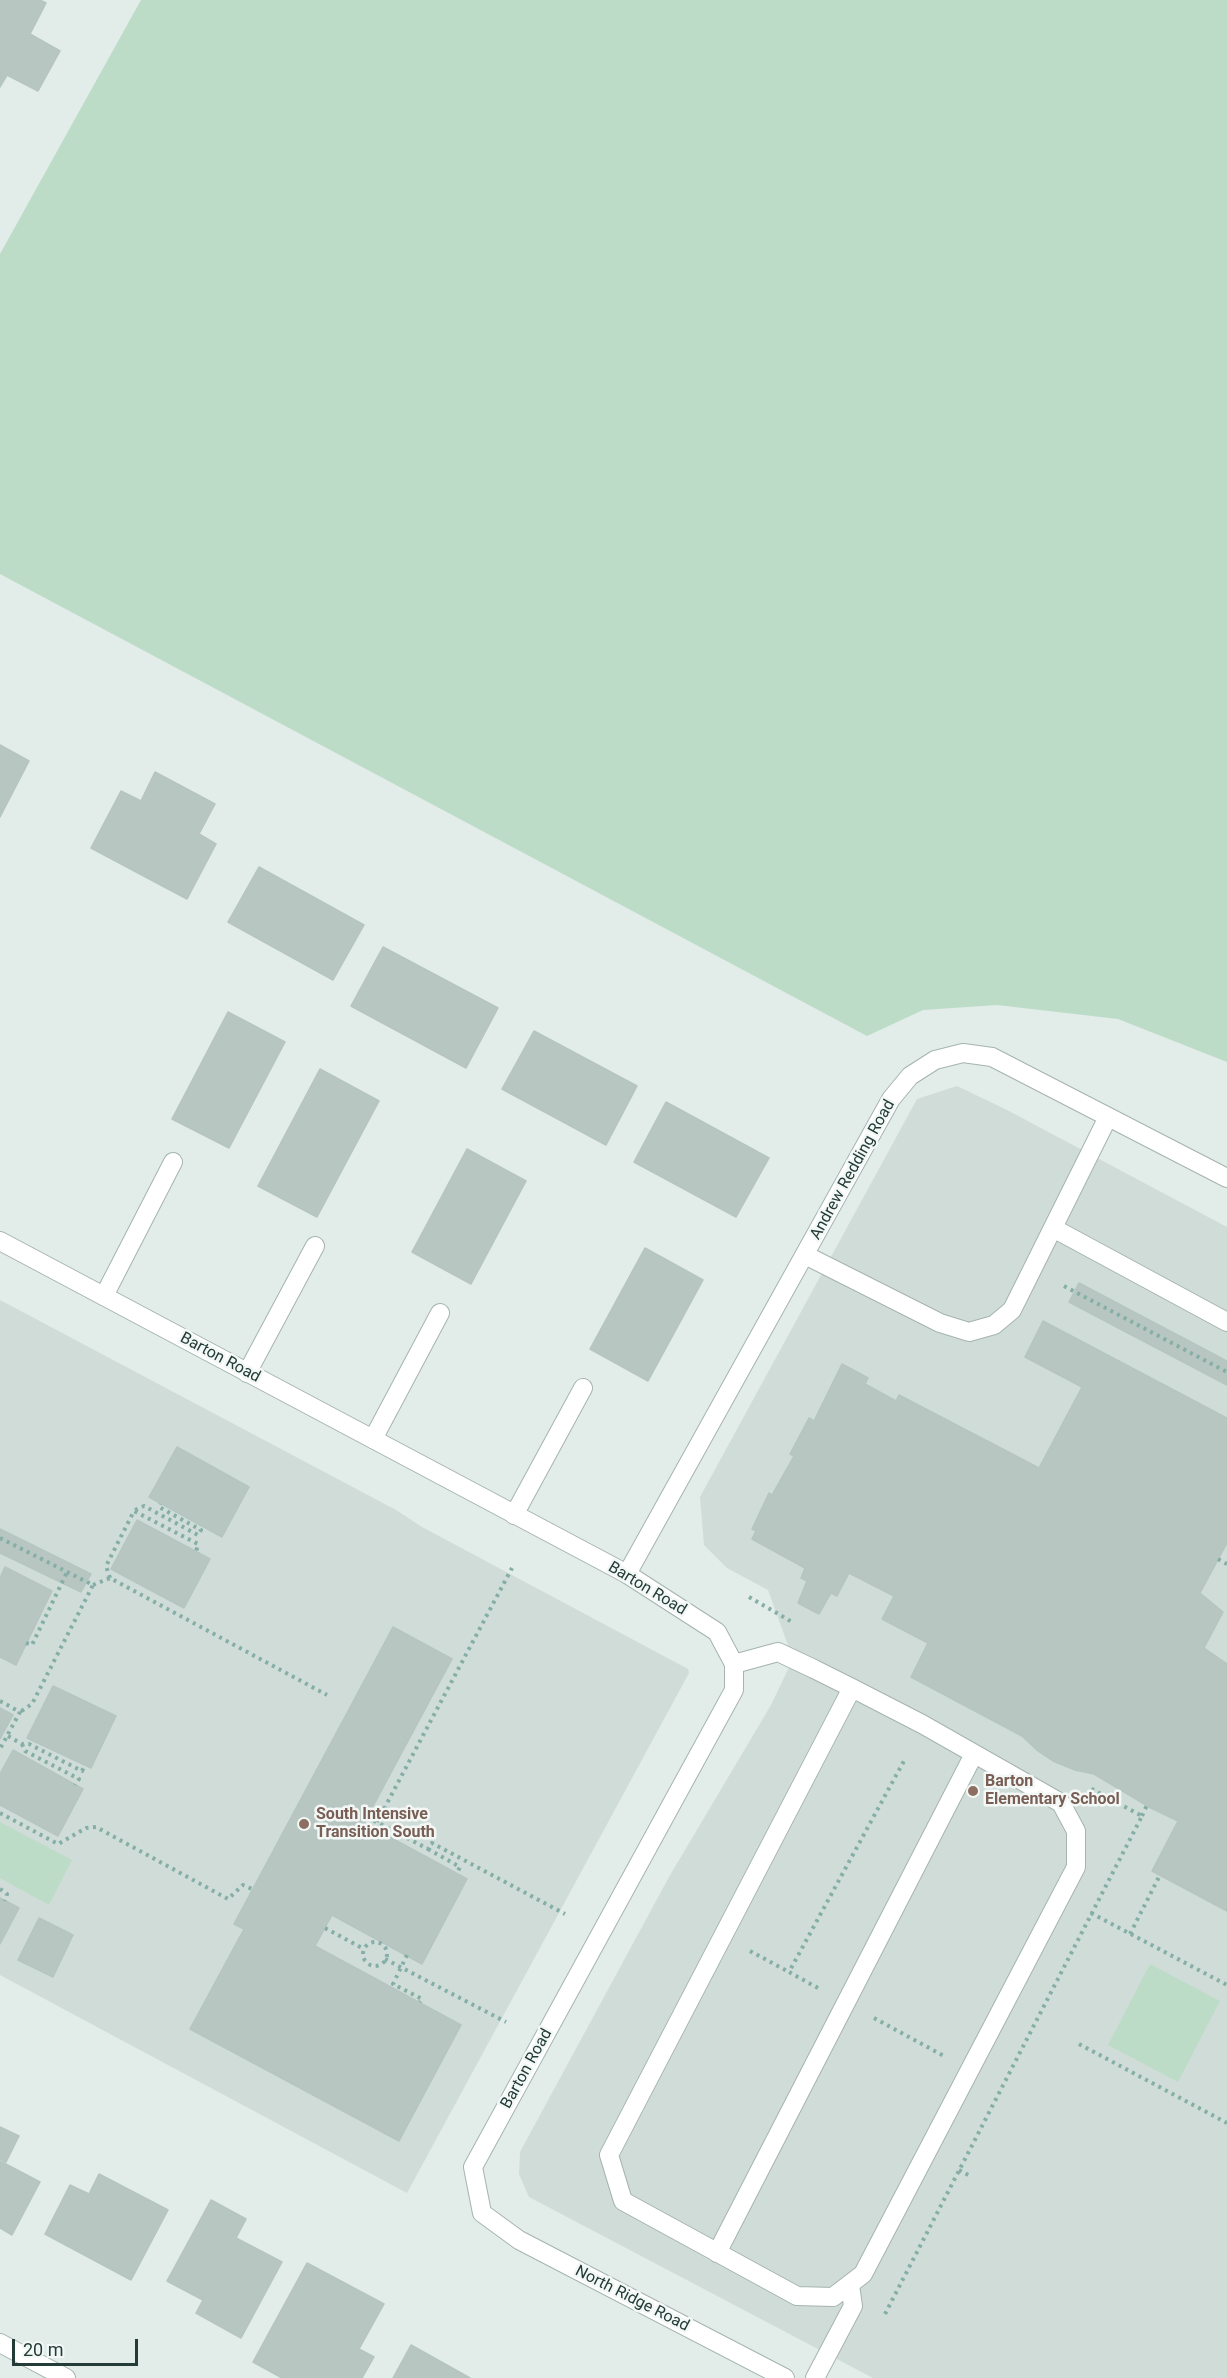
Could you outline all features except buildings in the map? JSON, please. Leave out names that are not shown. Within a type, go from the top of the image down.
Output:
[{"type":"street","name":"Andrew Redding Road","points":[[627,1574],[891,1099],[910,1076],[935,1060],[963,1053],[992,1057],[1227,1178]]},
{"type":"street","points":[[805,1255],[940,1323],[969,1332],[994,1325],[1012,1310],[1108,1117]]},
{"type":"street","points":[[104,1296],[173,1162]]},
{"type":"street","points":[[1053,1228],[1227,1322]]},
{"type":"street","name":"Barton Road","points":[[0,1241],[627,1574],[717,1632],[734,1664],[734,1690],[473,2167],[482,2213]]},
{"type":"street","points":[[247,1373],[315,1246]]},
{"type":"street","points":[[373,1439],[440,1313]]},
{"type":"street","points":[[514,1515],[583,1388]]},
{"type":"street","points":[[734,1664],[778,1652],[852,1688],[922,1724],[1061,1803],[1076,1831],[1076,1867],[863,2274],[833,2297],[797,2296],[623,2201],[609,2155],[852,1688]]},
{"type":"street","points":[[717,2253],[974,1754]]},
{"type":"street","name":"North Ridge Road","points":[[482,2213],[519,2240],[785,2378]]},
{"type":"street","points":[[815,2378],[854,2306],[850,2284]]},
{"type":"street","points":[[0,2343],[66,2378]]},
{"type":"path","points":[[1064,1286],[1227,1372]]},
{"type":"path","points":[[160,1503],[159,1507],[201,1530],[198,1535],[144,1506],[134,1510],[106,1566],[110,1578],[327,1695]]},
{"type":"path","points":[[134,1510],[198,1545],[196,1552]]},
{"type":"path","points":[[0,1538],[93,1585]]},
{"type":"path","points":[[1218,1559],[1227,1564]]},
{"type":"path","points":[[377,1822],[512,1568]]},
{"type":"path","points":[[26,1643],[32,1645],[67,1572]]},
{"type":"path","points":[[0,1749],[20,1712],[32,1704],[93,1585],[110,1578]]},
{"type":"path","points":[[0,1701],[20,1712]]},
{"type":"path","points":[[8,1736],[82,1771],[85,1765]]},
{"type":"path","points":[[22,1744],[25,1751],[79,1779],[75,1785]]},
{"type":"path","points":[[789,1972],[905,1759]]},
{"type":"path","points":[[1142,1816],[1147,1805]]},
{"type":"path","points":[[0,1813],[58,1844],[86,1828],[96,1827],[228,1899],[243,1885],[252,1889]]},
{"type":"path","points":[[368,1817],[460,1867],[457,1873]]},
{"type":"path","points":[[428,1849],[432,1843],[565,1914]]},
{"type":"path","points":[[1130,1934],[1160,1875]]},
{"type":"path","points":[[0,1889],[7,1894],[5,1901]]},
{"type":"path","points":[[1091,1913],[1227,1985]]},
{"type":"path","points":[[325,1928],[364,1949]]},
{"type":"path","points":[[723,1937],[827,1992]]},
{"type":"path","points":[[369,1944],[380,1944],[387,1952],[386,1959],[379,1965],[367,1964],[363,1957],[364,1949],[369,1944]]},
{"type":"path","points":[[407,1955],[393,1983],[422,1999],[420,2002]]},
{"type":"path","points":[[386,1959],[506,2022]]},
{"type":"path","points":[[870,2017],[945,2056]]},
{"type":"path","points":[[1079,2044],[1227,2123]]},
{"type":"path","points":[[879,2324],[1003,2086]]},
{"type":"path","points":[[959,2170],[970,2176]]},
{"type":"shaded area","name":"Barton Elementary School","points":[[957,1086],[1007,1110],[1227,1227],[1227,2378],[873,2378],[529,2197],[519,2174],[520,2152],[669,1877],[771,1705],[793,1659],[768,1590],[727,1568],[704,1545],[700,1497],[917,1099]]},
{"type":"shaded area","name":"South Intensive Transition South","points":[[0,1300],[396,1510],[422,1527],[688,1669],[689,1673],[407,2193],[0,1975]]},
{"type":"green space","points":[[141,0],[1227,0],[1227,1062],[1118,1019],[997,1005],[923,1010],[867,1036],[0,574],[0,254]]},
{"type":"green space","points":[[0,1822],[72,1860],[49,1905],[0,1878]]},
{"type":"green space","points":[[1150,1964],[1220,2001],[1178,2082],[1108,2045]]},
{"type":"place","name":"Barton Elementary School","points":[[973,1791]]},
{"type":"place","name":"South Intensive Transition South","points":[[304,1824]]}]
